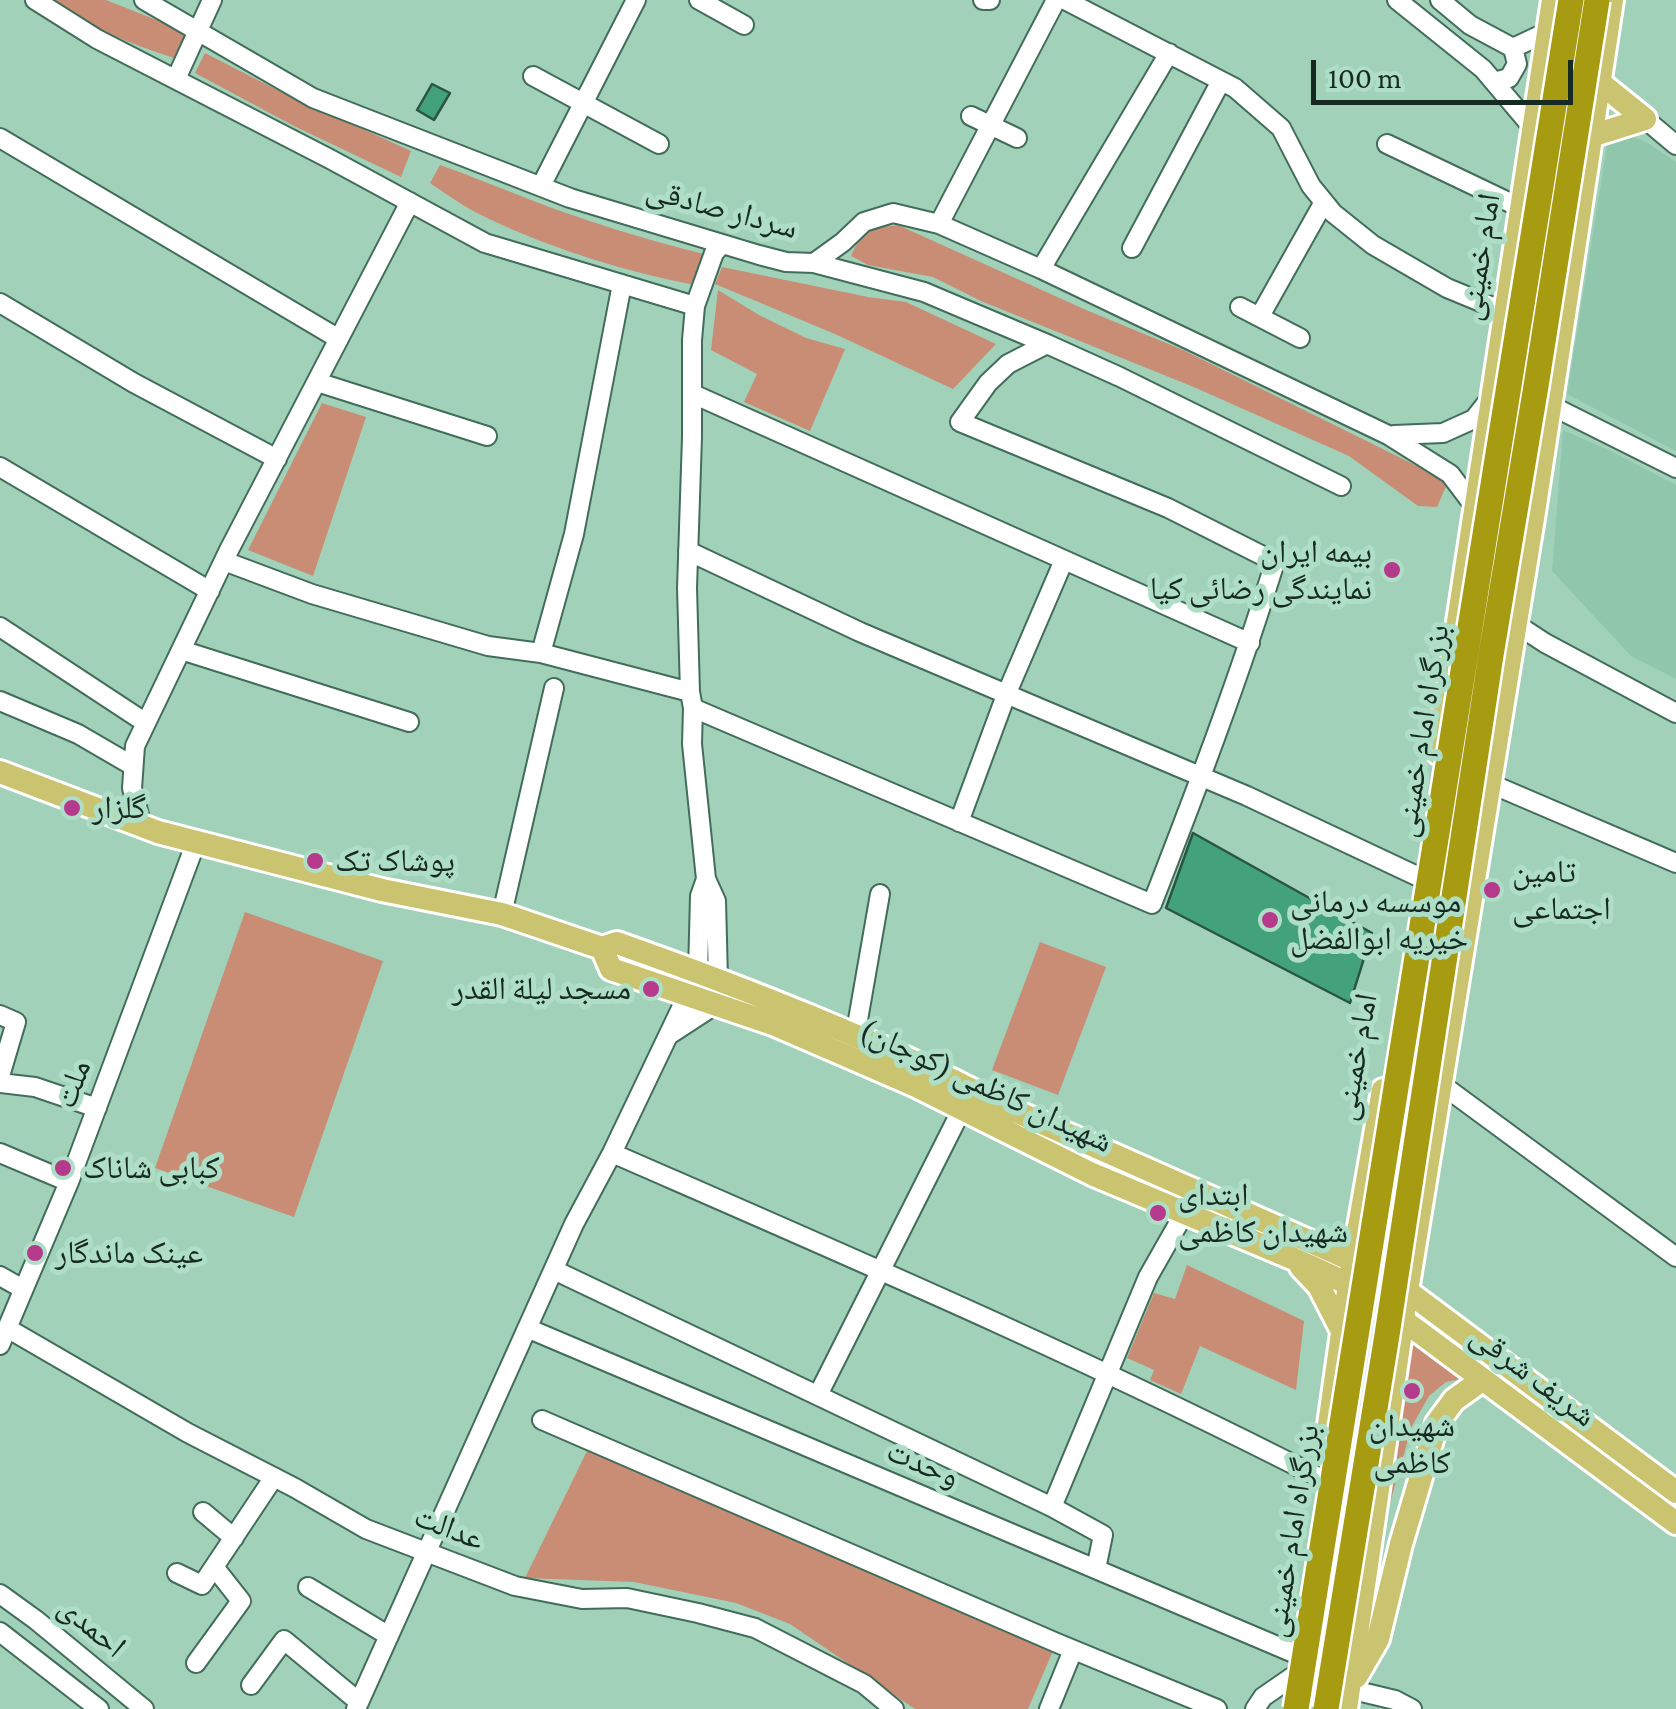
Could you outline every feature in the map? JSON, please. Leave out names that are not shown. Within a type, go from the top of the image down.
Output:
[{"type":"highway","name":"بزرگراه امام خمینی","points":[[1296,1709],[1571,0]]},
{"type":"highway","name":"بزرگراه امام خمینی","points":[[1326,1709],[1388,1335],[1490,656],[1598,0]]},
{"type":"main road","name":"امام خمینی","points":[[1287,1709],[1351,1272],[1419,877],[1553,0]]},
{"type":"main road","points":[[1348,1699],[1406,1291],[1516,624],[1612,0]]},
{"type":"main road","points":[[1600,82],[1646,119]]},
{"type":"main road","points":[[1591,136],[1646,119]]},
{"type":"main road","name":"شهیدان کاظمی (کوجان)","points":[[0,772],[142,826],[196,842],[382,890],[502,914],[602,948],[611,970],[701,982],[855,1037],[962,1084],[1351,1272]]},
{"type":"main road","name":"شهیدان کاظمی (کوجان)","points":[[701,982],[715,1004],[774,1024],[916,1086],[1092,1174],[1292,1258],[1351,1272]]},
{"type":"main road","points":[[1292,1258],[1319,1286],[1342,1331]]},
{"type":"main road","name":"شریف شرقی","points":[[1351,1272],[1406,1291],[1676,1492]]},
{"type":"main road","name":"شریف شرقی","points":[[1351,1272],[1403,1320],[1676,1523]]},
{"type":"main road","points":[[1348,1699],[1378,1640],[1437,1423],[1454,1400],[1482,1380]]},
{"type":"street","points":[[35,0],[97,39],[484,243],[695,306]]},
{"type":"street","name":"سردار صادقی","points":[[144,0],[312,98],[570,198],[722,244],[786,262],[814,263],[864,222],[894,213],[940,224],[1388,435],[1450,474],[1474,507]]},
{"type":"street","points":[[176,79],[212,0]]},
{"type":"street","points":[[541,186],[636,0]]},
{"type":"street","points":[[699,0],[744,25]]},
{"type":"street","points":[[940,224],[1056,0]]},
{"type":"street","points":[[1066,0],[1236,88],[1281,128],[1311,186],[1333,212],[1373,245],[1447,288],[1505,312]]},
{"type":"street","points":[[1398,0],[1483,68],[1532,127]]},
{"type":"street","points":[[1440,0],[1470,26],[1513,48],[1517,64],[1509,78],[1494,82]]},
{"type":"street","points":[[1513,48],[1547,32]]},
{"type":"street","points":[[1042,269],[1169,54]]},
{"type":"street","points":[[533,76],[659,144]]},
{"type":"street","points":[[1132,248],[1222,81]]},
{"type":"street","points":[[971,116],[1017,138]]},
{"type":"street","points":[[1646,119],[1676,145]]},
{"type":"street","points":[[0,138],[339,340]]},
{"type":"street","points":[[1387,144],[1521,208]]},
{"type":"street","points":[[142,826],[132,788],[135,746],[224,561],[410,202]]},
{"type":"street","points":[[1260,316],[1324,202]]},
{"type":"street","points":[[252,1684],[284,1640],[358,1706],[574,1224],[669,1036],[701,982],[716,900],[706,879],[692,744],[687,588],[692,340],[695,306],[714,253],[722,244]]},
{"type":"street","points":[[814,263],[924,292],[1120,376],[1342,486]]},
{"type":"street","points":[[540,653],[574,534],[622,284]]},
{"type":"street","points":[[0,304],[134,383],[277,459]]},
{"type":"street","points":[[1240,307],[1300,338]]},
{"type":"street","points":[[224,561],[312,594],[488,646],[540,653],[691,700],[959,822],[1152,904],[1250,643],[1274,562],[1168,508],[960,422],[1008,364],[1047,344]]},
{"type":"street","points":[[316,382],[487,436]]},
{"type":"street","points":[[692,394],[1250,643]]},
{"type":"street","points":[[1388,435],[1443,433],[1474,419],[1492,396]]},
{"type":"street","points":[[1550,405],[1676,468]]},
{"type":"street","points":[[0,466],[210,591]]},
{"type":"street","points":[[688,551],[860,632],[1202,777],[1419,877]]},
{"type":"street","points":[[959,822],[1006,694],[1064,560]]},
{"type":"street","points":[[1516,624],[1676,714]]},
{"type":"street","points":[[0,627],[146,723]]},
{"type":"street","points":[[182,650],[410,722]]},
{"type":"street","points":[[502,914],[554,688]]},
{"type":"street","points":[[0,701],[78,734],[134,766]]},
{"type":"street","points":[[1490,783],[1676,863]]},
{"type":"street","name":"ملت","points":[[4,1336],[69,1182],[196,842]]},
{"type":"street","points":[[855,1037],[880,894]]},
{"type":"street","points":[[669,1036],[715,1004]]},
{"type":"street","points":[[0,1016],[16,1022],[0,1080],[35,1087],[96,1108]]},
{"type":"street","points":[[1441,1084],[1676,1257]]},
{"type":"street","points":[[818,1394],[962,1109]]},
{"type":"street","points":[[612,1153],[1107,1374],[1322,1479]]},
{"type":"street","points":[[0,1154],[69,1182]]},
{"type":"street","points":[[1052,1507],[1148,1277],[1185,1212]]},
{"type":"street","points":[[554,1270],[818,1394],[1103,1535],[1096,1569]]},
{"type":"street","points":[[0,1276],[24,1289]]},
{"type":"street","name":"وحدت","points":[[528,1328],[1096,1569],[1294,1665]]},
{"type":"street","name":"عدالت","points":[[4,1336],[366,1529],[515,1586],[582,1599],[627,1598],[755,1628],[864,1684],[894,1709]]},
{"type":"street","points":[[542,1420],[1217,1709]]},
{"type":"street","points":[[177,1572],[202,1585],[274,1477]]},
{"type":"street","points":[[203,1512],[234,1538]]},
{"type":"street","points":[[196,1663],[241,1602],[215,1568]]},
{"type":"street","points":[[308,1586],[389,1636]]},
{"type":"street","name":"احمدی","points":[[0,1594],[141,1707]]},
{"type":"street","points":[[0,1632],[99,1709]]},
{"type":"street","points":[[1049,1709],[1074,1650]]},
{"type":"street","points":[[1255,1709],[1294,1665]]},
{"type":"street","points":[[1348,1699],[1395,1700],[1412,1709]]},
{"type":"shaded area","points":[[49,0],[106,0],[187,32],[174,58],[110,34]]},
{"type":"shaded area","points":[[205,53],[411,151],[401,177],[195,73]]},
{"type":"shaded area","points":[[1610,127],[1648,143],[1676,162],[1676,451],[1567,394]]},
{"type":"shaded area","points":[[440,165],[592,222],[704,254],[695,285],[583,256],[469,209],[430,183]]},
{"type":"shaded area","points":[[898,225],[1183,350],[1413,464],[1447,484],[1437,507],[1418,506],[1349,456],[1196,388],[981,301],[933,277],[868,265],[851,256],[869,232]]},
{"type":"shaded area","points":[[722,267],[906,302],[996,344],[953,389],[715,284]]},
{"type":"shaded area","points":[[718,290],[806,338],[845,349],[810,431],[744,402],[757,374],[711,350]]},
{"type":"shaded area","points":[[322,403],[366,417],[313,576],[248,550]]},
{"type":"shaded area","points":[[1563,430],[1676,485],[1676,679],[1631,656],[1552,571]]},
{"type":"shaded area","points":[[245,912],[383,961],[294,1217],[155,1168]]},
{"type":"shaded area","points":[[1040,942],[1106,967],[1058,1095],[992,1070]]},
{"type":"shaded area","points":[[1187,1265],[1304,1321],[1296,1390],[1200,1346],[1181,1394],[1150,1380],[1154,1370],[1127,1358],[1154,1293],[1175,1299]]},
{"type":"shaded area","points":[[1412,1337],[1466,1378],[1446,1382],[1429,1396],[1412,1426],[1381,1534]]},
{"type":"shaded area","points":[[587,1451],[1053,1651],[1028,1709],[915,1709],[790,1624],[736,1603],[634,1582],[525,1578]]},
{"type":"building","points":[[432,84],[450,93],[434,120],[417,110]]},
{"type":"building","name":"موسسه درمانی خیریه ابوالفضل","points":[[1193,833],[1372,933],[1350,1003],[1166,908]]},
{"type":"place","name":"بیمه ایران نمایندگی رضائی کيا","points":[[1392,570]]},
{"type":"place","name":"گلزار","points":[[72,808]]},
{"type":"place","name":"پوشاک تک","points":[[315,861]]},
{"type":"place","name":"تامین اجتماعی","points":[[1492,890]]},
{"type":"place","name":"موسسه درمانی خیریه ابوالفضل","points":[[1270,920]]},
{"type":"place","name":"مسجد لیلة القدر","points":[[651,989]]},
{"type":"place","name":"کبابی شاناک","points":[[63,1168]]},
{"type":"place","name":"ابتدای شهیدان کاظمی","points":[[1158,1213]]},
{"type":"place","name":"عینک ماندگار","points":[[35,1253]]},
{"type":"place","name":"شهیدان کاظمی","points":[[1412,1391]]}]
